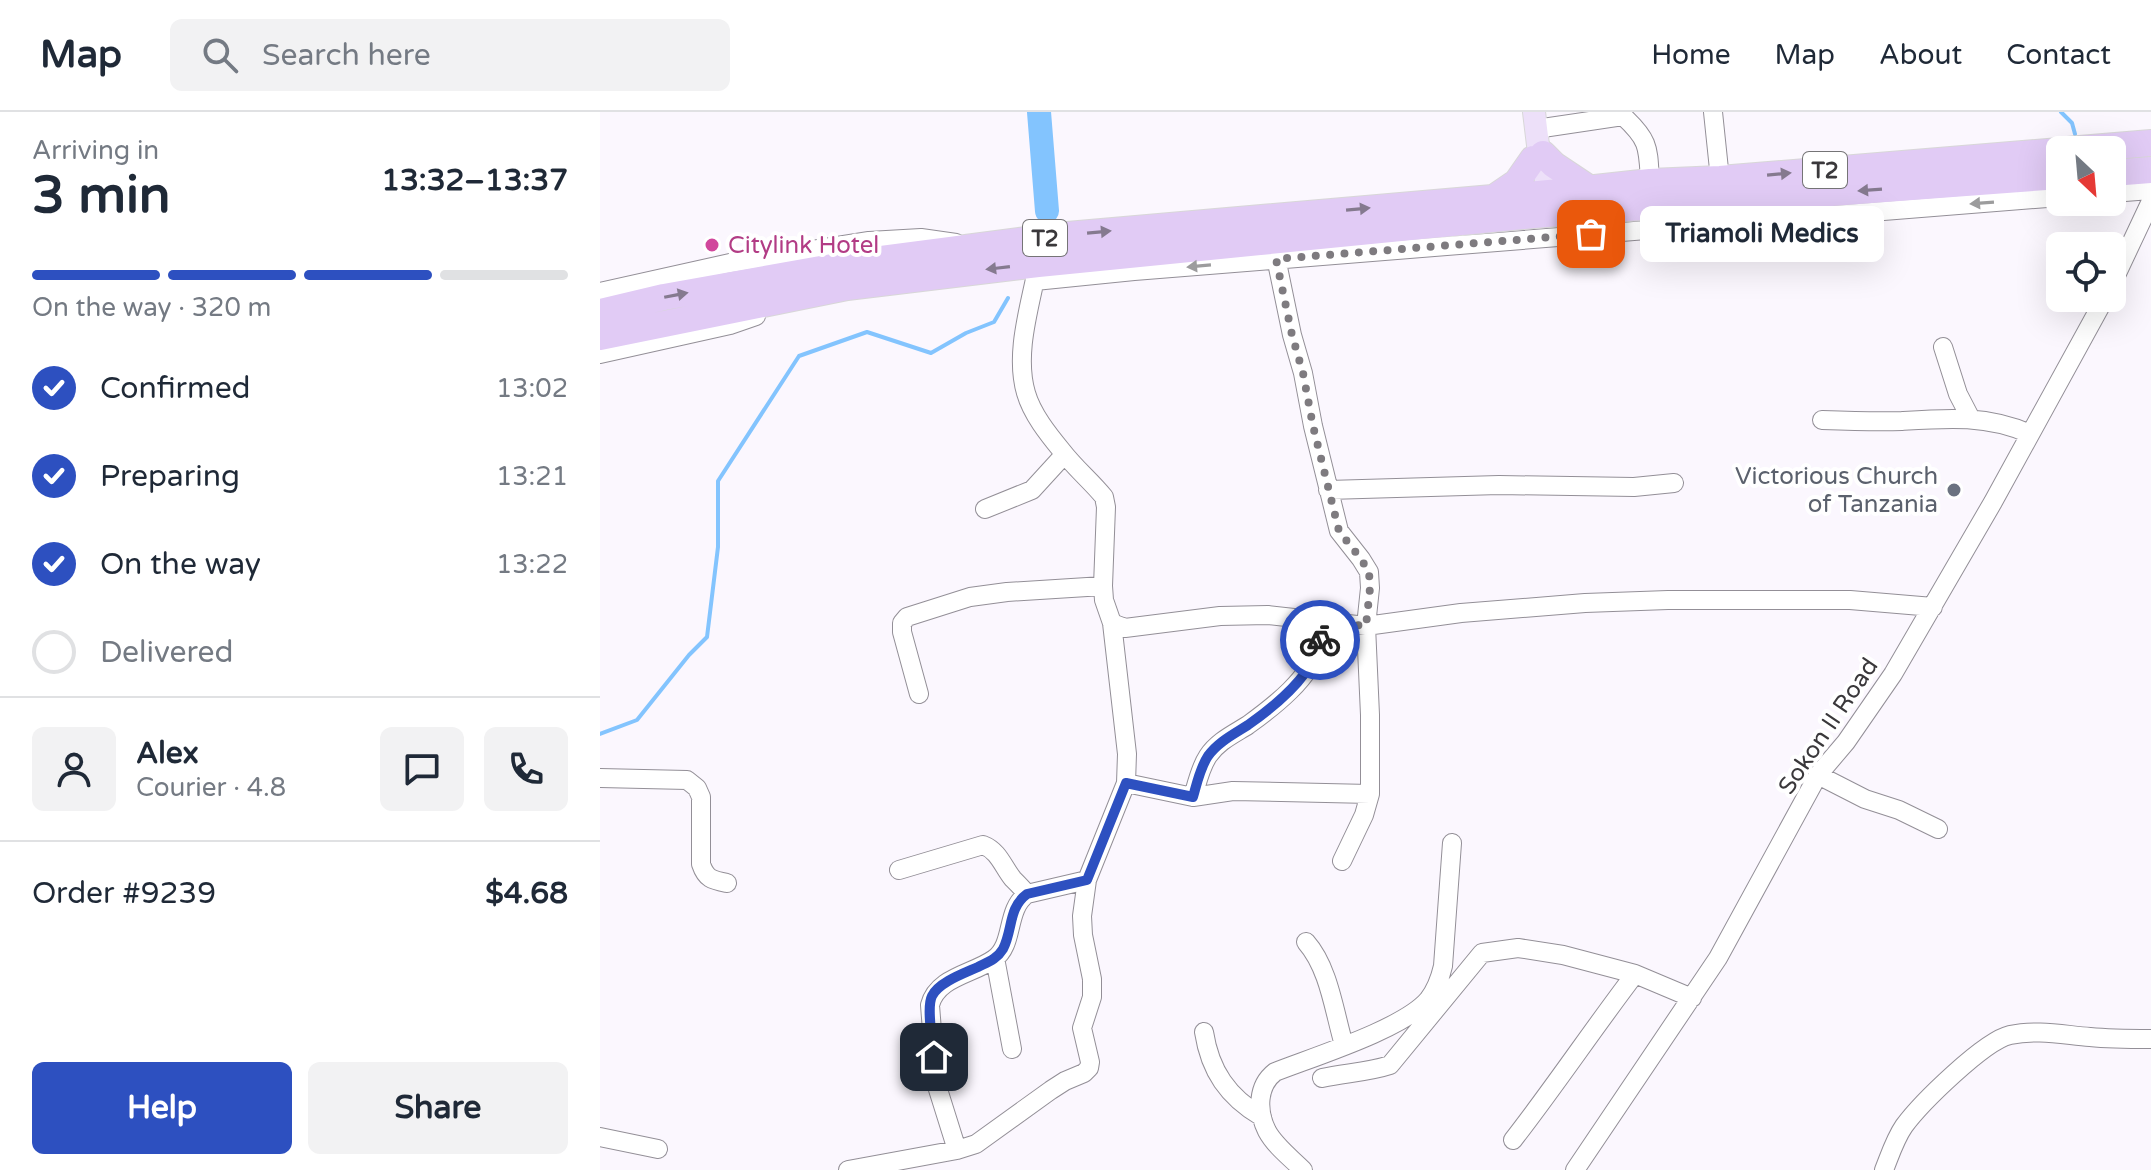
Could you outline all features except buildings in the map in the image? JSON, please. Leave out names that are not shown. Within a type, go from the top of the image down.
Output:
[{"type":"highway","points":[[1537,140],[1554,165],[1590,189]]},
{"type":"highway","points":[[1495,197],[1517,182],[1537,140]]},
{"type":"highway","points":[[2126,145],[2151,143]]},
{"type":"highway","name":"T2","points":[[600,337],[847,287],[1274,250],[1464,211],[1495,197],[1541,205],[1590,189],[1650,182],[2046,152]]},
{"type":"highway","points":[[2126,172],[2151,170]]},
{"type":"highway","name":"T2","points":[[600,312],[664,297],[866,261],[1056,236],[2046,177]]},
{"type":"main road","points":[[1537,140],[1541,205]]},
{"type":"street","points":[[1713,112],[1720,179]]},
{"type":"street","points":[[1537,140],[1623,114],[1646,142],[1650,182]]},
{"type":"street","points":[[2126,192],[2151,190]]},
{"type":"street","points":[[1342,861],[1364,815],[1370,794],[1366,626],[1369,572],[1339,531],[1274,250],[2046,198]]},
{"type":"street","points":[[2126,254],[2151,201]]},
{"type":"street","points":[[600,292],[730,263],[869,241],[921,238],[978,246]]},
{"type":"street","points":[[848,1170],[976,1144],[1051,1090],[1089,1068],[1082,1028],[1092,997],[1092,979],[1082,916],[1087,880],[1126,783],[1127,754],[1112,623],[1103,586],[1104,497],[1064,455],[1037,417],[1026,396],[1021,373],[1026,326],[1037,272]]},
{"type":"street","points":[[600,354],[730,325],[847,287]]},
{"type":"street","name":"Sokon II Road","points":[[1575,1170],[1724,946],[1818,775],[1873,704],[1933,607],[2097,312]]},
{"type":"street","points":[[1943,347],[1958,394],[1971,419]]},
{"type":"street","points":[[1822,420],[1990,420],[2030,434]]},
{"type":"street","points":[[985,509],[1032,490],[1064,455]]},
{"type":"street","points":[[1328,490],[1499,485],[1634,487],[1674,483]]},
{"type":"street","points":[[919,694],[902,632],[902,623],[907,617],[970,597],[1103,586]]},
{"type":"street","points":[[1112,623],[1125,628],[1138,628],[1220,616],[1268,615],[1366,626],[1461,613],[1640,601],[1850,600],[1933,607]]},
{"type":"street","points":[[1193,797],[1200,771],[1213,751],[1271,708],[1313,661],[1319,648],[1320,621]]},
{"type":"street","points":[[1818,775],[1865,799],[1899,810],[1938,829]]},
{"type":"street","points":[[600,778],[687,780],[697,788],[701,797],[701,864],[704,874],[711,880],[727,883]]},
{"type":"street","points":[[1126,783],[1193,797],[1233,791],[1370,794]]},
{"type":"street","points":[[1303,1170],[1268,1132],[1262,1117],[1261,1093],[1268,1078],[1275,1072],[1378,1031],[1416,1011],[1429,999],[1438,984],[1443,966],[1452,843]]},
{"type":"street","points":[[899,870],[983,845],[991,848],[1027,894]]},
{"type":"street","points":[[957,1150],[936,1083],[930,1005],[932,994],[995,958],[1004,948],[1015,906],[1027,894],[1087,880]]},
{"type":"street","points":[[1306,942],[1324,971],[1344,1045]]},
{"type":"street","points":[[1322,1078],[1390,1065],[1482,953],[1518,948],[1563,955],[1635,974],[1692,998]]},
{"type":"street","points":[[995,958],[1012,1049]]},
{"type":"street","points":[[1513,1140],[1635,974]]},
{"type":"street","points":[[1204,1032],[1214,1069],[1245,1107],[1262,1117]]},
{"type":"street","points":[[1884,1170],[1896,1138],[1925,1102],[1990,1044],[2008,1035],[2032,1032],[2151,1039]]},
{"type":"street","points":[[600,1137],[658,1149]]},
{"type":"waterway","points":[[1039,112],[1047,211]]},
{"type":"waterway","points":[[2061,112],[2072,123],[2075,134]]},
{"type":"waterway","points":[[600,734],[637,720],[707,637],[718,547],[718,481],[799,356],[867,332],[931,353],[966,333],[994,322],[1008,298]]},
{"type":"way so far","points":[[1320,640],[1320,621],[1366,626],[1369,572],[1339,531],[1276,259],[1591,234]]},
{"type":"place","name":"Triamoli Medics","points":[[1591,234]]},
{"type":"place","name":"Citylink Hotel","points":[[712,245]]},
{"type":"place","name":"Victorious Church of Tanzania","points":[[1954,490]]},
{"type":"route","points":[[934,1057],[932,994],[995,958],[1004,948],[1015,906],[1020,899],[1027,894],[1087,880],[1126,783],[1193,797],[1207,757],[1218,744],[1271,708],[1287,693],[1313,661],[1320,640]]}]
